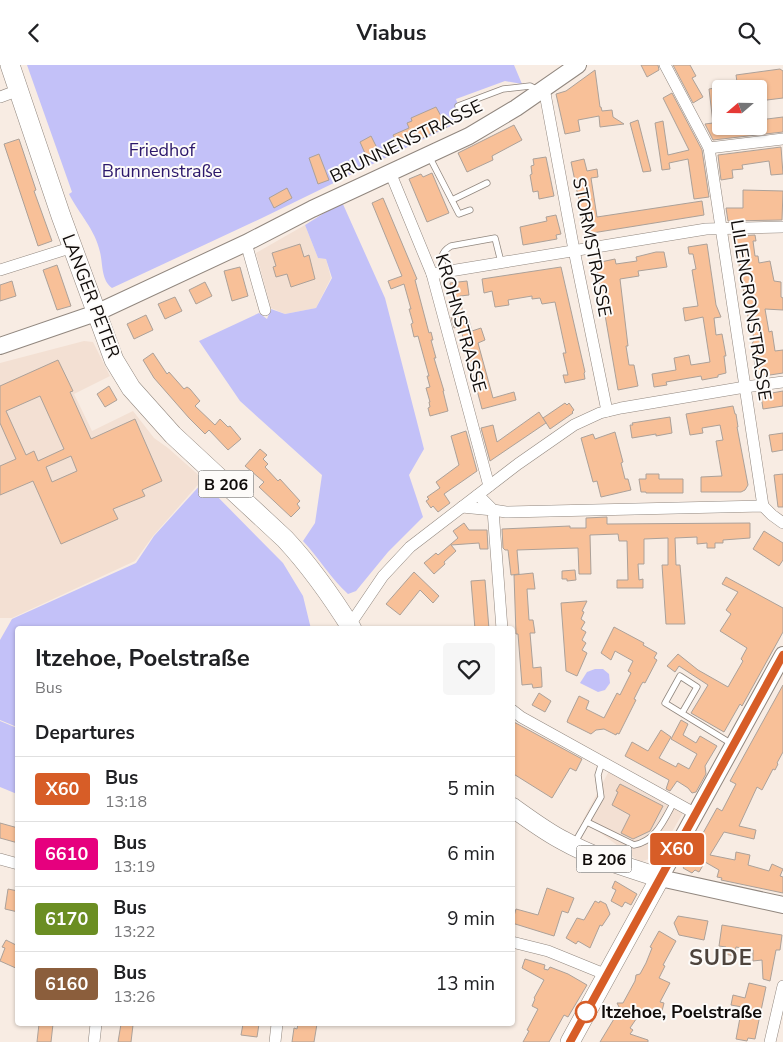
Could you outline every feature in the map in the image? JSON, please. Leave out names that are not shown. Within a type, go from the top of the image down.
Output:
[{"type":"main road","name":"LANGER PETER","points":[[10,65],[114,360],[131,388],[173,435],[285,539],[323,585],[348,626]]},
{"type":"main road","name":"B 206","points":[[515,809],[573,846],[660,878]]},
{"type":"main road","points":[[570,1042],[660,878]]},
{"type":"street","name":"BRUNNENSTRASSE","points":[[0,346],[96,313],[474,133],[510,112],[578,65]]},
{"type":"street","points":[[665,65],[709,148],[783,139]]},
{"type":"street","points":[[0,97],[19,90]]},
{"type":"street","name":"STORMSTRASSE","points":[[542,90],[607,411]]},
{"type":"street","name":"LILIENCRONSTRASSE","points":[[709,148],[763,506]]},
{"type":"street","name":"KROHNSTRASSE","points":[[390,172],[432,274],[489,486]]},
{"type":"street","points":[[432,274],[697,231],[783,227]]},
{"type":"street","points":[[246,243],[265,310]]},
{"type":"street","points":[[0,270],[73,247]]},
{"type":"street","points":[[350,626],[383,576],[418,539],[581,421],[607,411],[783,382]]},
{"type":"street","points":[[478,495],[493,510],[502,626]]},
{"type":"street","points":[[462,507],[506,512],[763,506],[783,523]]},
{"type":"street","points":[[783,655],[660,878],[783,905]]},
{"type":"street","points":[[515,712],[696,814]]},
{"type":"street","points":[[0,859],[15,863]]},
{"type":"street","points":[[515,942],[548,951],[607,975]]},
{"type":"street","points":[[770,1042],[783,986]]},
{"type":"street","points":[[94,1042],[96,1026]]},
{"type":"street","points":[[275,1042],[277,1026]]},
{"type":"lane","points":[[458,106],[510,88],[530,86],[542,90]]},
{"type":"lane","points":[[428,155],[459,214],[470,210]]},
{"type":"lane","points":[[452,200],[487,183]]},
{"type":"lane","points":[[444,272],[441,258],[445,249],[495,238],[501,262]]},
{"type":"lane","points":[[682,713],[697,687],[680,676],[665,703],[734,745]]},
{"type":"lane","points":[[573,846],[601,797],[598,775],[602,761]]},
{"type":"lane","points":[[588,822],[634,845],[639,844],[654,835],[674,802]]},
{"type":"shaded area","points":[[305,225],[318,258],[326,259],[331,278],[316,308],[285,314],[271,308],[256,253]]},
{"type":"shaded area","points":[[84,341],[93,342],[110,376],[74,394],[92,431],[133,411],[154,438],[203,479],[153,536],[135,561],[12,618],[0,618],[0,363]]},
{"type":"shaded area","points":[[609,771],[684,811],[660,852],[652,858],[640,862],[583,820]]},
{"type":"green space","name":"Friedhof Brunnenstraße","points":[[27,65],[514,65],[522,84],[505,81],[456,99],[463,120],[262,218],[112,288],[108,285],[104,276],[98,244],[69,194],[72,192]]},
{"type":"green space","points":[[342,202],[385,298],[424,449],[409,475],[423,517],[388,552],[356,591],[348,594],[303,541],[315,523],[322,475],[240,401],[199,341],[259,313],[267,319],[271,309],[285,314],[316,308],[332,278],[326,259],[318,258],[305,225]]},
{"type":"green space","points":[[203,482],[283,563],[303,596],[310,626],[15,626],[15,726],[0,720],[0,640],[12,619],[136,563],[154,536]]},
{"type":"green space","points":[[603,669],[609,674],[610,683],[605,690],[598,692],[580,683],[587,672]]},
{"type":"green space","points":[[0,721],[15,727],[15,793],[0,787]]},
{"type":"building","points":[[641,65],[658,65],[659,70],[647,77]]},
{"type":"building","points":[[673,65],[690,65],[696,76],[692,78],[703,97],[693,103]]},
{"type":"building","points":[[780,69],[783,71],[783,98],[768,100],[768,80],[737,80],[736,75]]},
{"type":"building","points":[[595,70],[602,111],[612,110],[613,117],[624,124],[600,127],[599,116],[578,120],[580,131],[565,134],[556,94],[566,91]]},
{"type":"building","points":[[712,88],[712,114],[709,89]]},
{"type":"building","points":[[672,93],[702,150],[709,197],[694,199],[688,159],[669,163],[670,169],[662,170],[655,123],[663,121],[668,155],[689,150],[663,98]]},
{"type":"building","points":[[436,107],[447,127],[415,141],[414,138],[398,145],[393,135],[409,128],[407,123],[412,121],[411,118]]},
{"type":"building","points":[[783,117],[783,132],[768,134],[768,119]]},
{"type":"building","points":[[638,120],[651,171],[643,172],[630,123]]},
{"type":"building","points":[[712,123],[712,135],[757,135],[713,140],[705,124]]},
{"type":"building","points":[[514,125],[522,140],[492,156],[493,160],[467,172],[458,153]]},
{"type":"building","points":[[371,136],[380,154],[368,160],[360,142]]},
{"type":"building","points":[[19,139],[36,190],[34,191],[52,241],[38,246],[4,144]]},
{"type":"building","points":[[781,147],[783,174],[771,175],[769,161],[742,165],[743,169],[732,170],[733,178],[721,180],[718,155]]},
{"type":"building","points":[[319,154],[329,180],[318,184],[309,158]]},
{"type":"building","points":[[546,157],[554,196],[539,199],[538,191],[533,192],[530,175],[532,174],[531,166],[534,165],[533,159]]},
{"type":"building","points":[[584,159],[587,171],[597,169],[598,177],[591,178],[597,217],[702,201],[704,215],[586,234],[571,162]]},
{"type":"building","points":[[432,173],[449,213],[427,222],[409,179],[421,174],[423,177]]},
{"type":"building","points":[[287,188],[292,198],[274,208],[269,198]]},
{"type":"building","points":[[743,190],[783,191],[782,220],[728,221],[726,208],[743,208]]},
{"type":"building","points":[[383,198],[417,279],[415,280],[429,333],[431,332],[433,340],[431,340],[436,358],[434,358],[444,391],[448,411],[430,416],[428,408],[430,407],[430,402],[426,388],[430,387],[427,376],[429,376],[418,336],[414,337],[409,309],[411,309],[404,284],[391,289],[388,281],[402,276],[372,203]]},
{"type":"building","points":[[556,215],[561,234],[556,235],[557,239],[523,245],[520,227],[547,221],[546,217]]},
{"type":"building","points":[[755,235],[756,241],[753,241],[755,256],[758,256],[759,263],[770,261],[774,281],[781,282],[781,297],[783,298],[783,310],[765,309],[769,332],[772,331],[775,351],[783,350],[783,373],[757,377],[754,359],[757,358],[755,347],[752,344],[754,340],[752,328],[750,328],[734,236]]},
{"type":"building","points":[[300,244],[304,257],[309,255],[315,279],[291,287],[287,274],[276,277],[273,267],[276,266],[272,253]]},
{"type":"building","points":[[707,244],[716,305],[721,317],[714,318],[716,335],[722,334],[726,356],[724,356],[726,373],[718,375],[718,377],[702,380],[701,376],[666,382],[667,385],[654,387],[652,374],[676,370],[674,358],[689,355],[691,365],[710,362],[703,317],[685,321],[683,308],[698,306],[692,270],[696,269],[693,254],[689,254],[688,247]]},
{"type":"building","points":[[664,252],[667,267],[638,271],[639,276],[620,279],[629,365],[634,365],[638,386],[618,390],[596,263],[615,259],[616,264],[637,261],[636,257]]},
{"type":"building","points":[[57,265],[71,306],[57,310],[43,270]]},
{"type":"building","points":[[240,267],[248,296],[232,301],[224,271]]},
{"type":"building","points":[[561,267],[585,372],[585,379],[565,383],[563,375],[568,375],[563,353],[566,353],[555,302],[542,304],[540,298],[532,299],[532,296],[508,300],[509,305],[495,307],[492,291],[484,293],[482,279]]},
{"type":"building","points":[[12,281],[16,296],[0,301],[0,285]]},
{"type":"building","points":[[467,281],[469,295],[460,296],[463,314],[466,318],[468,317],[472,331],[481,328],[485,340],[478,343],[493,398],[514,392],[516,400],[482,409],[460,326],[454,328],[451,317],[456,316],[450,283]]},
{"type":"building","points":[[205,282],[212,296],[196,304],[189,290]]},
{"type":"building","points":[[175,297],[182,311],[165,319],[158,304]]},
{"type":"building","points":[[146,315],[153,330],[134,339],[127,324]]},
{"type":"building","points":[[153,353],[167,374],[169,372],[184,389],[187,387],[190,389],[200,401],[195,406],[215,425],[220,419],[228,427],[230,426],[241,439],[228,450],[209,430],[205,434],[154,378],[143,360]]},
{"type":"building","points":[[58,360],[73,391],[70,392],[91,439],[135,419],[162,481],[142,490],[145,496],[113,509],[118,519],[61,544],[33,481],[0,495],[0,466],[16,459],[0,423],[0,386]],"holes":[[[40,396],[64,449],[38,461],[34,451],[26,455],[6,411]],[[71,456],[77,471],[52,482],[46,467]]]},
{"type":"building","points":[[109,386],[117,400],[105,407],[97,394]]},
{"type":"building","points":[[783,391],[783,406],[763,409],[761,395]]},
{"type":"building","points":[[565,403],[567,405],[569,403],[574,410],[573,413],[550,429],[543,418]]},
{"type":"building","points":[[733,406],[748,485],[741,492],[701,492],[701,477],[722,476],[716,441],[723,440],[720,425],[702,428],[703,433],[690,435],[686,414]]},
{"type":"building","points":[[539,412],[546,423],[490,461],[481,428],[493,425],[497,442]]},
{"type":"building","points":[[670,417],[672,433],[632,438],[630,425],[633,425],[632,423]]},
{"type":"building","points":[[466,431],[477,471],[444,494],[450,503],[438,512],[433,506],[431,508],[426,501],[429,499],[427,497],[440,488],[436,482],[459,465],[451,436]]},
{"type":"building","points":[[615,432],[623,462],[621,463],[625,479],[628,479],[631,490],[601,497],[597,481],[593,482],[581,438],[593,434],[595,439]]},
{"type":"building","points":[[783,433],[783,450],[772,452],[769,435]]},
{"type":"building","points":[[260,449],[267,455],[263,459],[268,464],[265,467],[278,481],[280,479],[300,501],[297,504],[300,508],[291,517],[259,487],[264,482],[245,466]]},
{"type":"building","points":[[646,474],[659,474],[659,479],[683,479],[683,493],[641,492],[639,479],[646,479]]},
{"type":"building","points":[[783,474],[783,507],[778,507],[774,475]]},
{"type":"building","points":[[607,517],[607,524],[750,523],[750,538],[723,540],[723,543],[715,543],[715,548],[707,548],[707,543],[697,544],[697,537],[675,538],[676,565],[680,565],[685,624],[666,624],[662,565],[668,565],[668,538],[644,539],[644,564],[638,564],[639,580],[643,579],[643,588],[617,588],[617,580],[628,580],[627,541],[619,541],[618,534],[590,535],[591,574],[579,574],[578,548],[517,550],[519,574],[511,575],[508,550],[503,548],[502,529],[570,526],[570,528],[586,528],[586,518]]},
{"type":"building","points":[[464,523],[469,530],[487,530],[488,549],[480,549],[479,543],[451,545],[456,551],[434,574],[424,563],[436,553],[438,555],[458,538],[453,531]]},
{"type":"building","points":[[764,531],[783,543],[783,560],[779,566],[753,549]]},
{"type":"building","points":[[575,570],[576,580],[567,581],[567,579],[562,579],[562,571]]},
{"type":"building","points":[[414,572],[439,596],[433,603],[420,590],[400,615],[386,604]]},
{"type":"building","points":[[533,573],[535,589],[527,589],[529,620],[533,620],[535,633],[530,633],[533,668],[541,667],[542,687],[533,688],[532,684],[522,685],[518,634],[516,634],[514,575]]},
{"type":"building","points":[[726,577],[783,608],[783,632],[742,706],[740,704],[724,732],[691,713],[708,685],[679,666],[675,672],[667,666],[678,654],[698,670],[728,687],[743,661],[741,659],[747,648],[720,631],[731,614],[726,610],[738,592],[722,584]]},
{"type":"building","points":[[485,580],[489,626],[475,626],[471,581]]},
{"type":"building","points":[[587,601],[582,611],[584,612],[581,619],[585,622],[581,629],[586,632],[582,640],[586,643],[582,650],[587,653],[577,676],[566,671],[561,603]]},
{"type":"building","points":[[614,627],[644,643],[643,645],[657,653],[654,658],[657,660],[645,683],[643,682],[641,685],[634,699],[636,700],[619,734],[617,733],[616,735],[604,729],[596,730],[591,734],[567,722],[579,696],[589,701],[586,709],[604,718],[617,693],[620,695],[631,673],[628,671],[633,661],[615,651],[611,660],[601,653]]},
{"type":"building","points":[[783,685],[783,752],[775,770],[773,769],[762,790],[757,787],[739,826],[756,830],[754,839],[724,832],[710,855],[735,860],[736,852],[750,855],[748,865],[769,871],[772,864],[783,869],[780,876],[783,877],[783,893],[721,880],[722,878],[717,877],[719,870],[705,862],[699,872],[695,870],[692,873],[683,868],[692,855],[690,851],[693,851],[717,808],[722,811],[736,784],[730,781]]},
{"type":"building","points":[[539,693],[551,701],[545,712],[532,705]]},
{"type":"building","points":[[681,720],[688,724],[683,735],[696,743],[700,736],[717,746],[705,766],[706,774],[696,792],[692,793],[677,781],[670,791],[666,789],[669,780],[625,756],[632,742],[648,751],[661,730],[671,737],[659,758],[676,767],[678,763],[689,769],[697,754],[671,739]]},
{"type":"building","points":[[515,723],[582,759],[576,771],[570,768],[552,798],[515,775]]},
{"type":"building","points":[[620,784],[663,806],[650,831],[633,839],[621,833],[630,815],[612,805]]},
{"type":"building","points":[[0,823],[15,827],[15,842],[0,838]]},
{"type":"building","points":[[615,881],[637,894],[631,905],[625,902],[622,907],[611,901],[616,890],[612,888]]},
{"type":"building","points":[[547,888],[574,898],[568,913],[562,911],[554,936],[515,924],[516,909],[538,915]]},
{"type":"building","points":[[8,889],[15,890],[15,911],[5,909]]},
{"type":"building","points":[[595,901],[606,904],[610,914],[602,926],[600,925],[590,948],[578,941],[576,944],[566,938],[577,918],[584,920]]},
{"type":"building","points":[[678,916],[708,921],[704,940],[679,935],[674,923]]},
{"type":"building","points":[[722,925],[782,935],[780,950],[776,950],[770,981],[763,979],[762,960],[753,961],[753,950],[736,947],[734,956],[725,954],[726,947],[719,946]]},
{"type":"building","points":[[659,931],[676,941],[663,965],[665,966],[659,978],[670,983],[660,1002],[664,1003],[661,1015],[643,1009],[630,1028],[633,1030],[630,1034],[648,1040],[648,1042],[600,1042],[620,1009],[617,1003],[623,1003],[635,981],[636,975],[640,974],[646,963],[652,948],[650,947]]},
{"type":"building","points":[[6,940],[15,944],[15,968],[0,961],[5,948],[2,947]]},
{"type":"building","points":[[525,959],[545,965],[544,969],[548,970],[550,967],[568,974],[587,985],[568,1017],[564,1015],[549,1042],[523,1042],[538,1009],[532,1006],[534,998],[544,980],[522,968]]},
{"type":"building","points":[[749,983],[766,987],[755,1039],[748,1038],[747,1041],[736,1039],[742,1007],[731,1005],[733,995],[745,998]]},
{"type":"building","points":[[39,1026],[53,1026],[51,1042],[37,1042]]},
{"type":"building","points":[[121,1026],[133,1026],[131,1042],[118,1042]]},
{"type":"building","points":[[243,1026],[259,1026],[257,1037],[241,1035]]},
{"type":"building","points":[[298,1026],[317,1026],[314,1042],[292,1042],[294,1028],[297,1029]]},
{"type":"bus line","name":"X60","points":[[570,1042],[783,655]]},
{"type":"place","name":"Itzehoe, Poelstraße","points":[[586,1012]]},
{"type":"district","name":"SUDE","points":[[721,957]]}]
